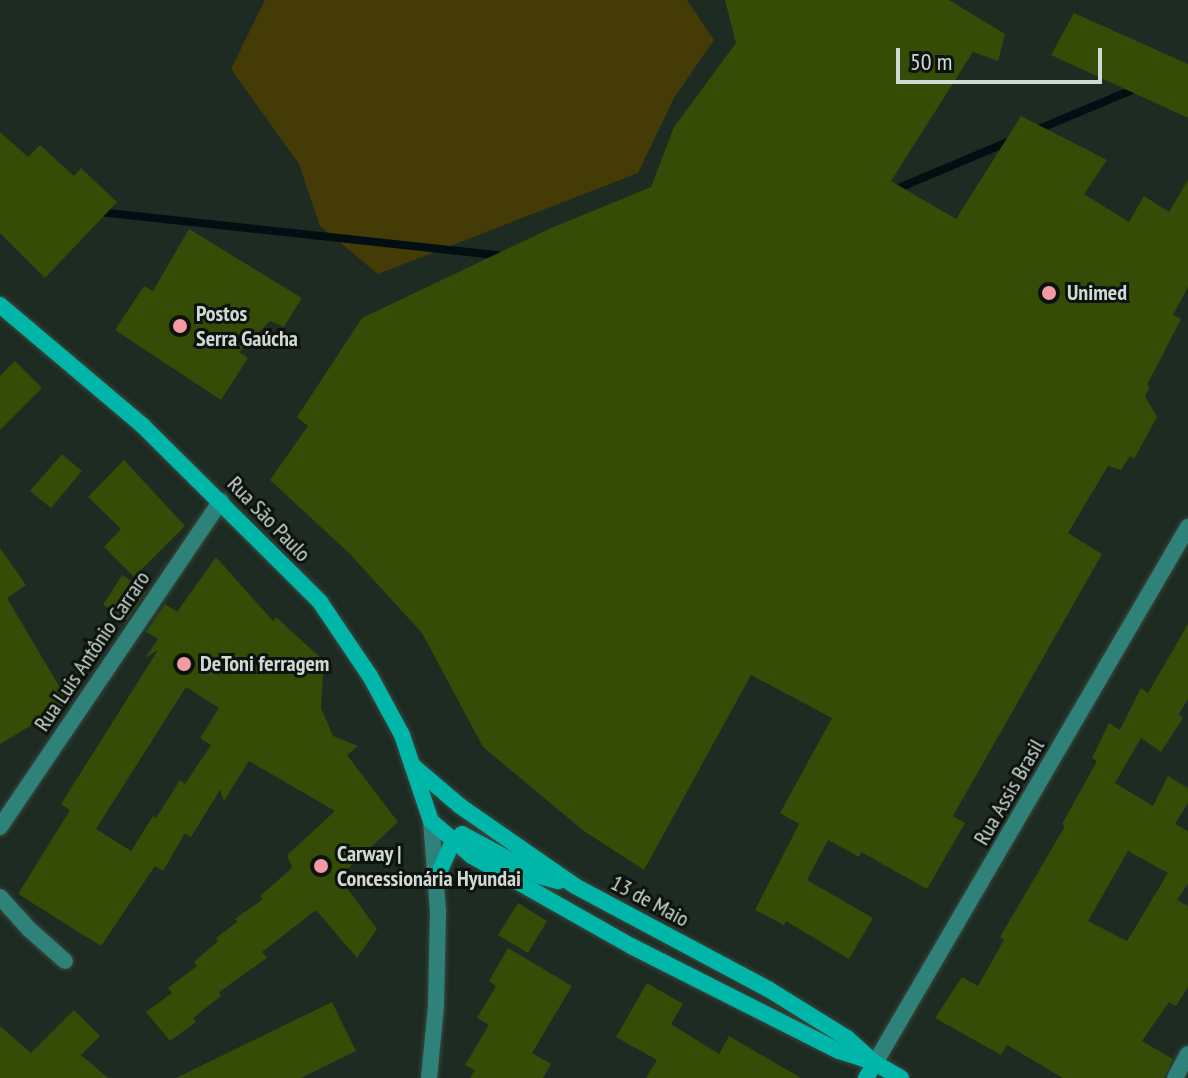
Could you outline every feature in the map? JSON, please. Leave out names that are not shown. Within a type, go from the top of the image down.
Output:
[{"type":"main road","name":"Rua São Paulo","points":[[0,305],[143,426],[320,602],[370,676],[402,735],[431,821]]},
{"type":"main road","name":"13 de Maio","points":[[412,765],[471,813],[575,886],[768,989],[847,1038],[875,1063]]},
{"type":"main road","name":"13 de Maio","points":[[431,821],[472,856],[631,946],[839,1051],[875,1063],[901,1078]]},
{"type":"main road","points":[[437,877],[454,841],[469,835],[540,876],[575,886]]},
{"type":"main road","name":"Rua Assis Brasil","points":[[866,1078],[875,1063]]},
{"type":"street","name":"Rua Luis Antônio Carraro","points":[[0,827],[221,501]]},
{"type":"street","name":"Rua Assis Brasil","points":[[875,1063],[1188,527]]},
{"type":"street","points":[[429,1078],[436,1006],[437,877],[431,821]]},
{"type":"street","points":[[0,897],[29,929],[65,961]]},
{"type":"street","points":[[1175,1078],[1188,1054]]},
{"type":"shaded area","points":[[265,0],[687,0],[714,40],[674,98],[638,173],[378,274],[320,226],[299,164],[231,69]]},
{"type":"building","points":[[725,0],[949,0],[1005,34],[998,61],[973,52],[891,181],[956,219],[1021,116],[1107,160],[1084,194],[1129,222],[1144,196],[1169,212],[1188,180],[1188,287],[1173,315],[1181,319],[1147,385],[1150,387],[1145,396],[1157,417],[1134,459],[1130,456],[1121,470],[1108,466],[1068,533],[1102,554],[953,816],[965,823],[927,889],[861,852],[859,857],[828,840],[807,880],[873,918],[849,959],[786,921],[784,925],[755,910],[799,824],[780,813],[832,718],[751,675],[644,870],[584,831],[483,747],[422,633],[349,553],[270,480],[308,426],[297,417],[362,318],[549,229],[651,187],[674,127],[736,43]]},
{"type":"building","points":[[1074,13],[1188,64],[1188,118],[1051,55]]},
{"type":"building","points":[[0,132],[28,157],[40,145],[74,176],[81,168],[117,202],[45,278],[0,233]]},
{"type":"building","points":[[189,229],[302,298],[284,327],[270,321],[239,352],[248,358],[221,400],[115,330],[144,286],[153,291]]},
{"type":"building","points":[[15,361],[42,388],[0,430],[0,376]]},
{"type":"building","points":[[62,454],[82,471],[51,508],[30,491]]},
{"type":"building","points":[[124,460],[185,526],[134,577],[104,547],[121,529],[88,497]]},
{"type":"building","points":[[0,548],[26,585],[7,598],[69,703],[0,744]]},
{"type":"building","points":[[216,557],[273,621],[276,617],[324,661],[321,708],[333,736],[358,746],[347,755],[398,822],[339,877],[377,929],[357,958],[316,910],[262,952],[267,958],[219,992],[221,996],[193,1018],[196,1022],[170,1041],[146,1012],[172,993],[168,988],[197,966],[194,962],[218,941],[216,938],[237,922],[235,919],[263,899],[260,896],[292,868],[287,855],[335,811],[249,761],[224,801],[220,790],[191,837],[185,833],[163,871],[155,866],[101,946],[18,894],[70,810],[61,804],[158,650],[145,658],[158,639],[146,632],[165,604],[177,612]],"holes":[[[186,687],[219,708],[200,738],[211,745],[185,784],[180,780],[131,851],[96,829]]]},
{"type":"building","points":[[122,575],[146,591],[127,620],[103,605]]},
{"type":"building","points":[[1188,624],[1188,699],[1179,714],[1183,718],[1161,752],[1141,738],[1115,783],[1153,806],[1168,776],[1188,788],[1188,803],[1175,824],[1188,831],[1188,884],[1177,900],[1188,906],[1188,987],[1176,1006],[1169,1002],[1142,1041],[1173,1059],[1164,1078],[1063,1078],[1007,1045],[1001,1055],[935,1018],[962,977],[978,986],[1004,940],[1000,937],[1065,826],[1062,824],[1097,761],[1092,758],[1109,723],[1120,730],[1141,688],[1148,693]],"holes":[[[1128,851],[1168,873],[1127,941],[1088,921]]]},
{"type":"building","points":[[518,903],[547,921],[528,953],[498,935]]},
{"type":"building","points":[[508,948],[572,986],[532,1053],[551,1064],[543,1078],[470,1078],[475,1070],[465,1065],[489,1025],[477,1018],[496,986],[489,981]]},
{"type":"building","points":[[647,983],[683,1004],[671,1024],[719,1054],[729,1036],[801,1078],[646,1078],[657,1060],[616,1037]]},
{"type":"building","points":[[332,1002],[356,1051],[301,1078],[176,1078]]},
{"type":"building","points":[[74,1010],[100,1036],[81,1055],[108,1078],[0,1078],[0,1026],[31,1053]]},
{"type":"waterway","points":[[1034,131],[1139,87]]},
{"type":"waterway","points":[[894,190],[1010,141]]},
{"type":"waterway","points":[[99,212],[503,256]]},
{"type":"place","name":"Unimed","points":[[1049,293]]},
{"type":"place","name":"Postos Serra Gaúcha","points":[[180,326]]},
{"type":"place","name":"DeToni ferragem","points":[[184,664]]},
{"type":"place","name":"Carway | Concessionária Hyundai","points":[[321,866]]}]
